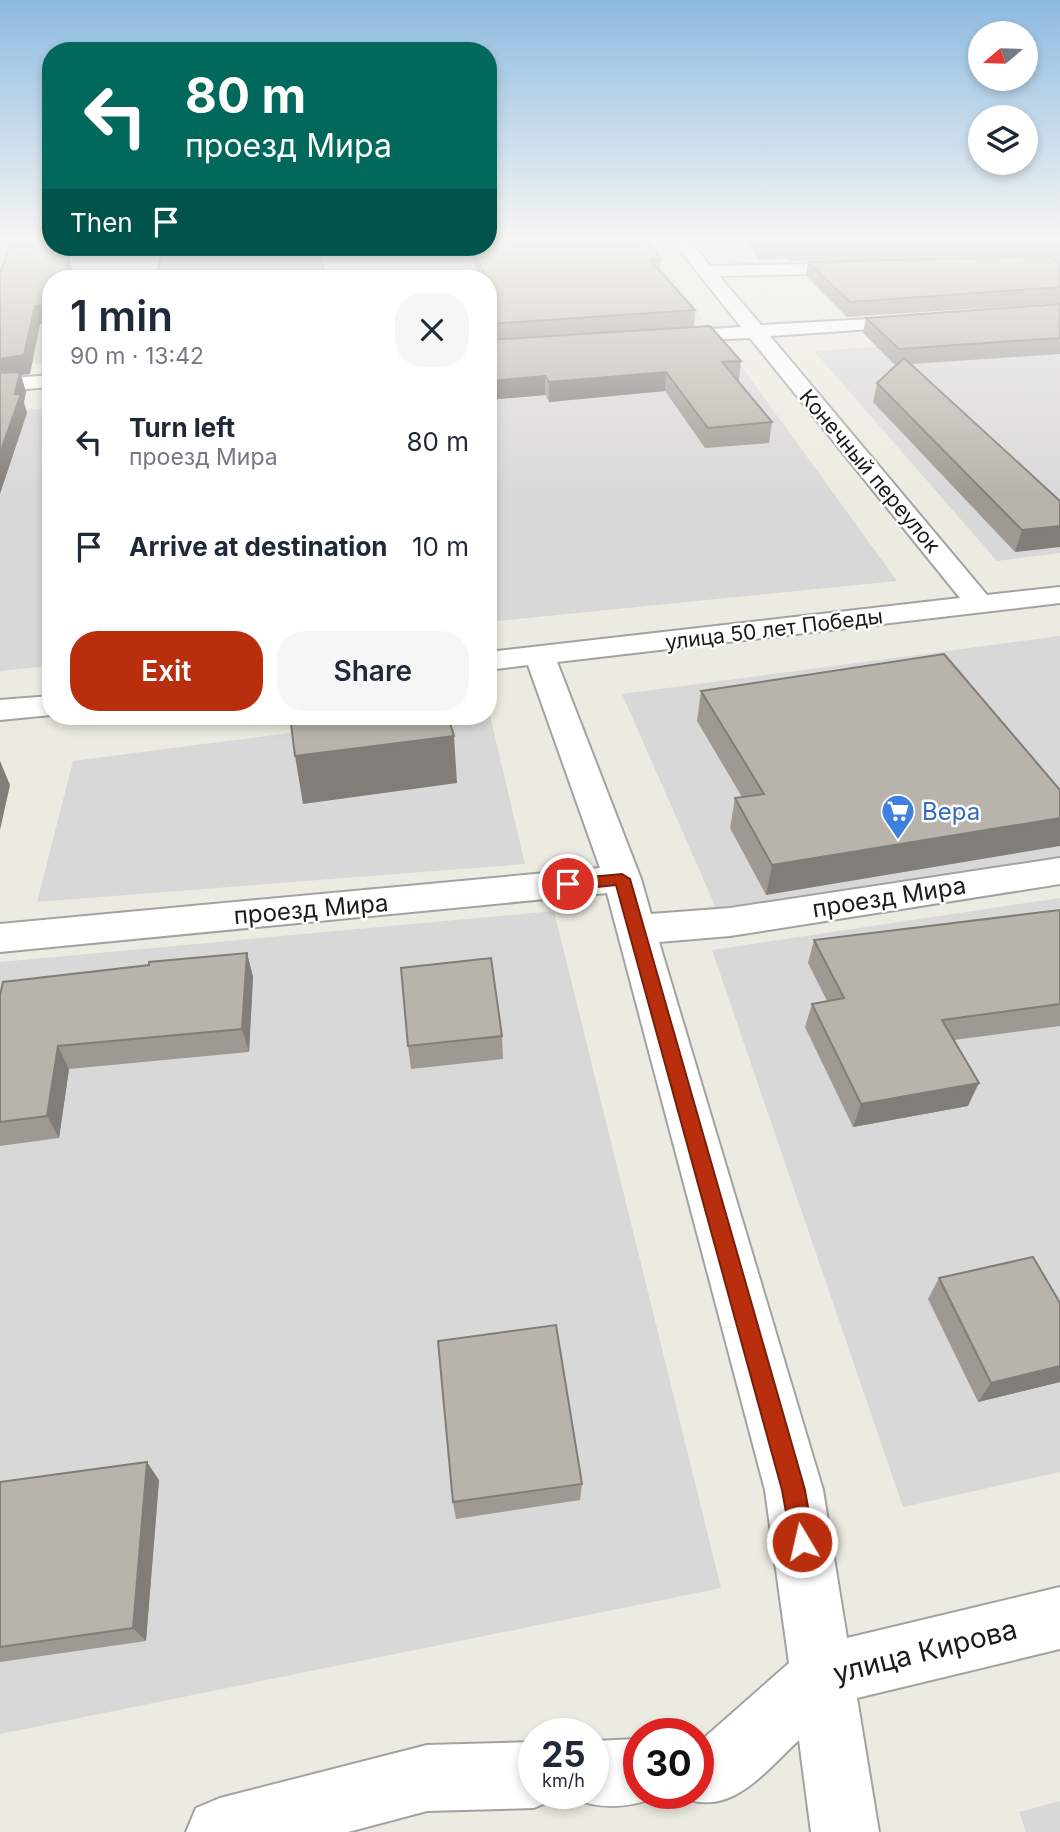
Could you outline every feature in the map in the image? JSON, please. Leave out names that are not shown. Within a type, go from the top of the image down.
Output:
[{"type":"street","name":"Конечный переулок","points":[[750,325],[980,604]]},
{"type":"street","points":[[648,339],[837,325]]},
{"type":"street","points":[[0,385],[42,382]]},
{"type":"street","name":"улица 50 лет Победы","points":[[497,660],[1060,595]]},
{"type":"street","points":[[540,656],[622,879],[794,1490],[845,1832]]},
{"type":"street","points":[[0,710],[42,706]]},
{"type":"street","name":"проезд Мира","points":[[635,930],[730,922],[1060,871]]},
{"type":"street","name":"проезд Мира","points":[[0,938],[622,879]]},
{"type":"street","name":"улица Кирова","points":[[714,1770],[718,1770],[823,1675],[1060,1618]]},
{"type":"street","points":[[219,1832],[427,1778],[518,1775]]},
{"type":"shaded area","points":[[0,325],[42,325],[42,364],[0,366]]},
{"type":"shaded area","points":[[497,325],[619,325],[497,333]]},
{"type":"shaded area","points":[[1060,334],[1060,553],[997,561],[814,351]]},
{"type":"shaded area","points":[[732,353],[897,581],[497,621],[497,372]]},
{"type":"shaded area","points":[[42,409],[42,667],[0,671],[0,412]]},
{"type":"shaded area","points":[[1060,636],[1060,858],[716,908],[622,694]]},
{"type":"shaded area","points":[[351,725],[492,725],[525,864],[37,902],[73,761]]},
{"type":"shaded area","points":[[1060,898],[1060,1472],[903,1507],[712,950]]},
{"type":"shaded area","points":[[554,911],[721,1588],[0,1734],[0,962]]},
{"type":"shaded area","points":[[1060,1801],[1060,1832],[1026,1832],[1019,1812]]},
{"type":"building","points":[[0,325],[31,325],[24,355],[0,359]]},
{"type":"building","points":[[874,325],[1060,325],[1060,338],[899,349]]},
{"type":"building","points":[[710,326],[741,361],[722,362],[772,422],[708,428],[666,372],[549,382],[545,376],[497,380],[497,339]]},
{"type":"building","points":[[904,358],[1060,501],[1060,526],[1022,530],[877,383]]},
{"type":"building","points":[[20,372],[15,394],[21,394],[0,453],[0,373]]},
{"type":"building","points":[[944,654],[1060,790],[1060,818],[772,865],[735,798],[764,794],[701,691]]},
{"type":"building","points":[[291,725],[451,725],[454,736],[295,756]]},
{"type":"building","points":[[1060,910],[1060,1004],[942,1020],[979,1083],[861,1104],[812,1004],[844,998],[814,940]]},
{"type":"building","points":[[247,953],[242,1029],[58,1046],[47,1116],[0,1122],[0,995],[3,982],[149,965],[149,962]]},
{"type":"building","points":[[491,958],[502,1036],[408,1046],[401,968]]},
{"type":"building","points":[[1033,1257],[1060,1303],[1060,1366],[991,1383],[939,1278]]},
{"type":"building","points":[[556,1325],[582,1484],[453,1502],[438,1341]]},
{"type":"building","points":[[147,1462],[133,1628],[0,1647],[0,1482]]},
{"type":"place","name":"Вера","points":[[898,841]]},
{"type":"route","points":[[568,884],[622,879],[794,1490],[802,1542]]}]
